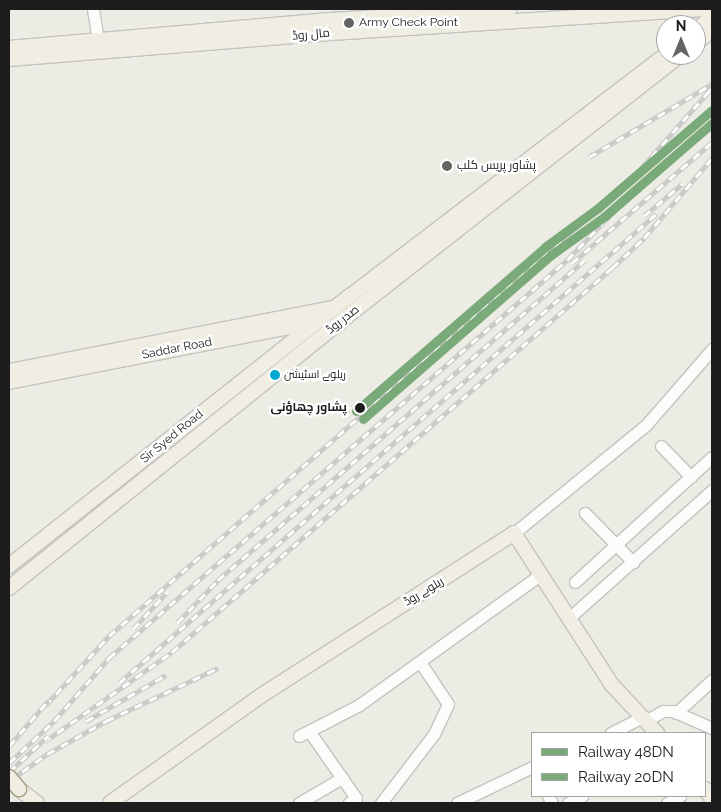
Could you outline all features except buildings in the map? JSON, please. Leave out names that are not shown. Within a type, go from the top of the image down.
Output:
[{"type":"main road","name":"مال روڈ","points":[[9,48],[330,20],[510,9]]},
{"type":"main road","name":"مال روڈ","points":[[9,59],[330,20],[703,9]]},
{"type":"main road","name":"صدر روڈ","points":[[335,308],[656,62]]},
{"type":"main road","name":"صدر روڈ","points":[[9,588],[345,318],[668,65]]},
{"type":"main road","name":"Sir Syed Road","points":[[9,566],[335,308]]},
{"type":"main road","name":"Saddar Road","points":[[9,382],[246,330],[335,308]]},
{"type":"main road","name":"Saddar Road","points":[[9,371],[246,330],[345,318]]},
{"type":"main road","points":[[514,533],[612,685],[657,732]]},
{"type":"main road","name":"ریلوے روڈ","points":[[110,803],[262,695],[514,533]]},
{"type":"main road","points":[[9,777],[19,789],[36,803]]},
{"type":"street","points":[[93,9],[98,41]]},
{"type":"street","name":"ریلوے روڈ","points":[[514,533],[646,425],[712,349]]},
{"type":"street","points":[[662,446],[691,476]]},
{"type":"street","points":[[575,582],[712,457]]},
{"type":"street","points":[[569,618],[712,490]]},
{"type":"street","points":[[585,513],[633,562]]},
{"type":"street","points":[[349,803],[356,798],[342,778],[304,733],[360,705],[541,574]]},
{"type":"street","points":[[381,803],[434,734],[448,704],[420,662]]},
{"type":"street","points":[[676,713],[712,680]]},
{"type":"street","points":[[613,732],[663,711],[676,713],[712,728]]},
{"type":"street","points":[[457,803],[531,767]]},
{"type":"street","points":[[299,803],[342,778]]},
{"type":"street","points":[[568,803],[580,797]]},
{"type":"street","points":[[667,803],[678,797]]},
{"type":"railway","points":[[589,157],[712,84]]},
{"type":"railway","points":[[630,181],[709,91]]},
{"type":"railway","points":[[706,116],[712,109]]},
{"type":"railway","points":[[9,763],[54,721],[109,658],[567,260],[635,189],[712,127]]},
{"type":"railway","points":[[572,263],[712,142]]},
{"type":"railway","points":[[655,163],[673,143]]},
{"type":"railway","points":[[44,742],[172,652],[612,268],[644,238],[712,158]]},
{"type":"railway","points":[[644,216],[682,184]]},
{"type":"railway","points":[[45,706],[109,636],[598,208]]},
{"type":"railway","points":[[119,683],[656,214]]},
{"type":"railway","points":[[177,623],[218,580],[584,261]]},
{"type":"railway","points":[[133,629],[167,592]]},
{"type":"railway","points":[[9,781],[47,754],[106,721],[218,668]]},
{"type":"railway","points":[[86,721],[166,675]]},
{"type":"railway","points":[[9,746],[48,701]]},
{"type":"railway","points":[[9,772],[48,736]]},
{"type":"rail line","name":"48DN","points":[[356,411],[545,247],[598,208],[712,110]]},
{"type":"rail line","name":"20DN","points":[[363,419],[551,255],[605,216],[712,123]]},
{"type":"place","name":"Army Check Point","points":[[349,23]]},
{"type":"place","name":"پشاور پریس کلب","points":[[447,166]]},
{"type":"place","name":"ریلوے اسٹیشن","points":[[275,375]]},
{"type":"place","name":"پشاور چھاؤنی","points":[[360,408]]}]
